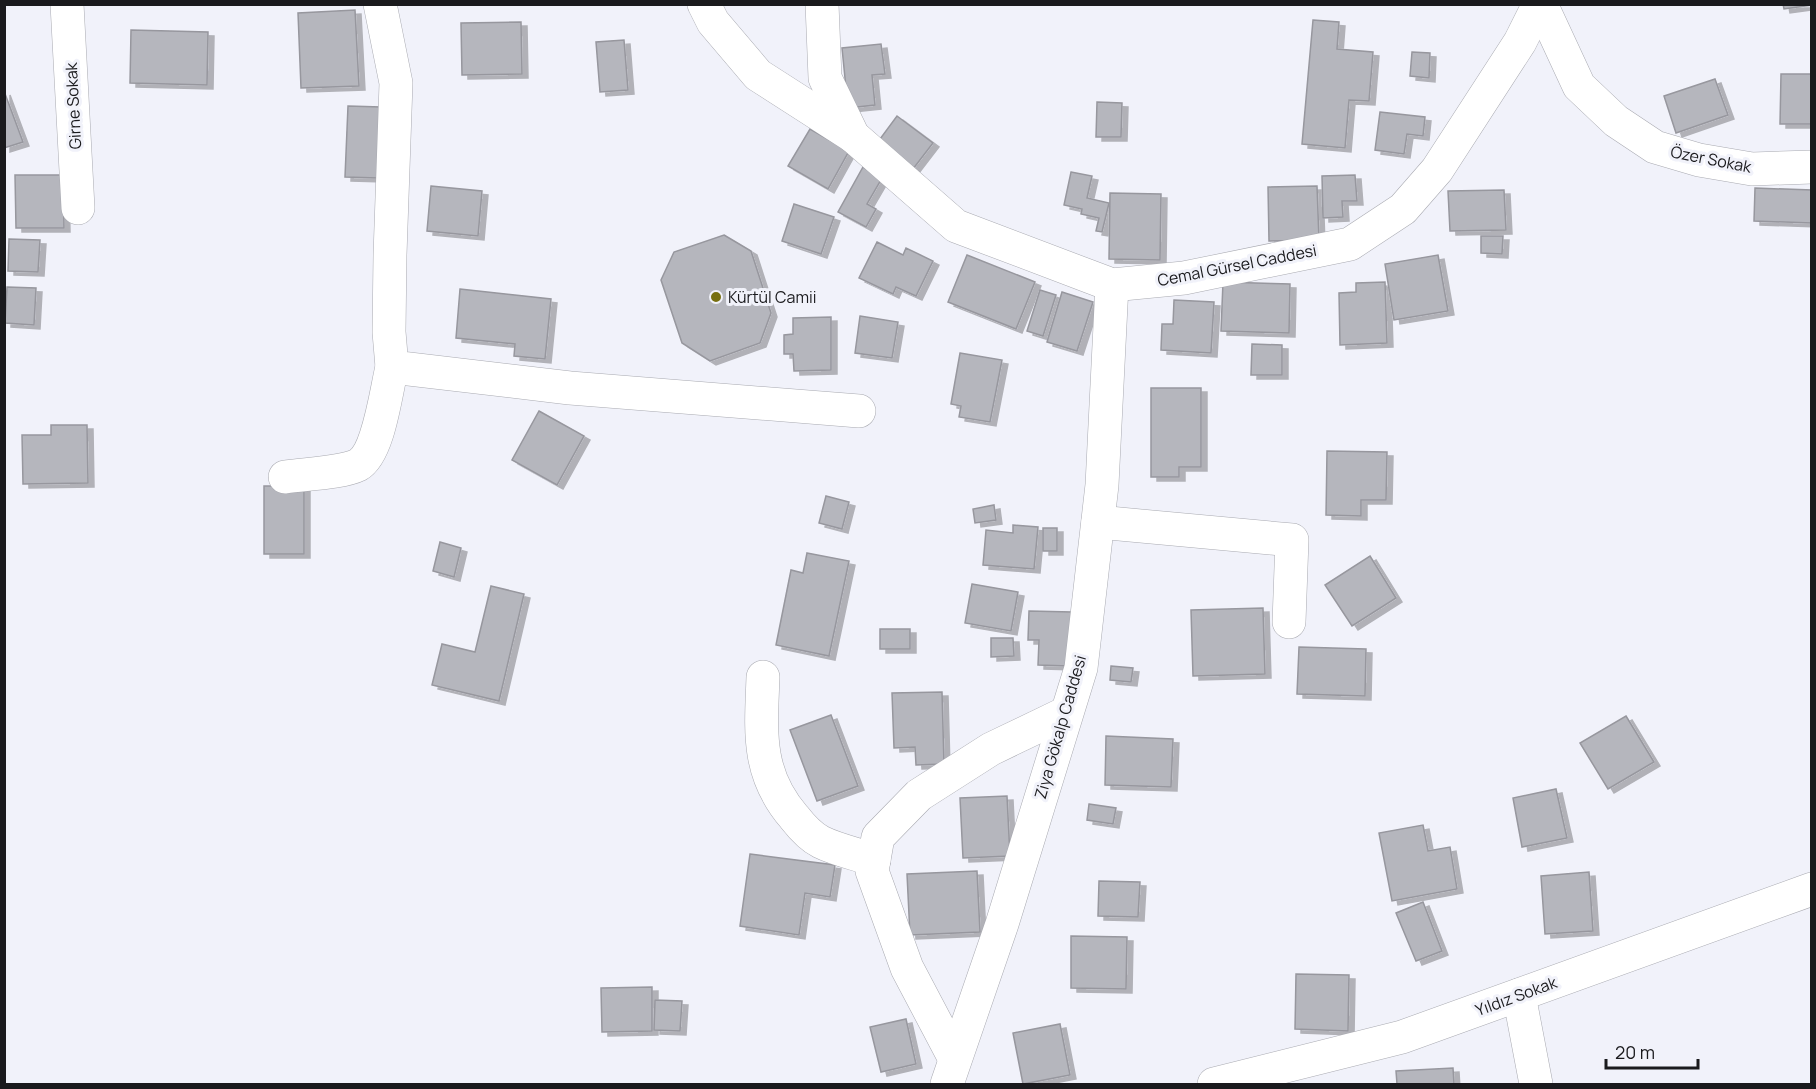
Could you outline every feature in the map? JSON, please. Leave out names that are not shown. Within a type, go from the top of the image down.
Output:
[{"type":"street","name":"Girne Sokak","points":[[67,4],[78,208]]},
{"type":"street","points":[[285,477],[348,468],[359,465],[367,457],[375,442],[392,367],[389,332],[390,255],[396,83],[380,4]]},
{"type":"street","points":[[704,4],[713,22],[758,75],[853,136]]},
{"type":"street","name":"Cemal Gürsel Caddesi","points":[[822,4],[825,78],[853,136],[957,226],[1112,285],[1184,278],[1350,244],[1403,209],[1437,170],[1520,42],[1540,4]]},
{"type":"street","name":"Özer Sokak","points":[[1540,4],[1579,86],[1616,122],[1655,147],[1699,160],[1752,169],[1812,167]]},
{"type":"street","name":"Ziya Gökalp Caddesi","points":[[951,1072],[1002,924],[1081,668],[1102,485],[1112,285]]},
{"type":"street","points":[[392,367],[570,388],[859,411]]},
{"type":"street","points":[[1098,522],[1292,540],[1289,622]]},
{"type":"street","points":[[763,677],[760,732],[762,753],[776,792],[787,810],[820,842],[874,860]]},
{"type":"street","points":[[951,1072],[907,968],[872,870],[878,837],[919,795],[991,749],[1066,713]]},
{"type":"street","name":"Yıldız Sokak","points":[[1214,1084],[1402,1037],[1812,889]]},
{"type":"street","points":[[1519,995],[1536,1084]]},
{"type":"building","points":[[1783,4],[1812,4],[1812,5],[1784,9]]},
{"type":"building","points":[[355,10],[359,86],[301,88],[298,13]]},
{"type":"building","points":[[1313,20],[1339,22],[1337,49],[1373,52],[1369,101],[1349,100],[1345,148],[1302,144]]},
{"type":"building","points":[[521,22],[522,74],[462,75],[461,23]]},
{"type":"building","points":[[131,30],[208,32],[207,85],[130,83]]},
{"type":"building","points":[[624,40],[628,90],[600,92],[596,42]]},
{"type":"building","points":[[881,44],[885,74],[872,75],[875,105],[848,108],[842,48]]},
{"type":"building","points":[[1412,52],[1430,53],[1429,78],[1410,76]]},
{"type":"building","points":[[1781,74],[1812,74],[1812,124],[1780,124]]},
{"type":"building","points":[[1715,79],[1728,115],[1676,133],[1664,96]]},
{"type":"building","points":[[4,91],[23,142],[4,148]]},
{"type":"building","points":[[1097,102],[1122,103],[1121,137],[1096,137]]},
{"type":"building","points":[[348,106],[381,107],[378,178],[345,177]]},
{"type":"building","points":[[1380,112],[1425,117],[1423,136],[1407,134],[1404,154],[1375,150]]},
{"type":"building","points":[[897,116],[933,143],[913,169],[877,143]]},
{"type":"building","points":[[810,129],[849,151],[828,189],[788,166]]},
{"type":"building","points":[[863,167],[882,178],[867,204],[876,209],[866,227],[838,212]]},
{"type":"building","points":[[1071,172],[1092,176],[1087,198],[1109,203],[1102,232],[1096,231],[1099,218],[1081,214],[1082,209],[1064,205]]},
{"type":"building","points":[[15,175],[63,175],[64,228],[16,228]]},
{"type":"building","points":[[1355,175],[1357,201],[1342,201],[1343,217],[1323,218],[1322,176]]},
{"type":"building","points":[[431,186],[482,191],[478,236],[427,231]]},
{"type":"building","points":[[1317,186],[1319,240],[1269,241],[1268,187]]},
{"type":"building","points":[[1755,188],[1812,190],[1812,223],[1754,221]]},
{"type":"building","points":[[1504,190],[1506,230],[1450,231],[1448,191]]},
{"type":"building","points":[[1110,193],[1161,194],[1160,260],[1109,259]]},
{"type":"building","points":[[794,204],[834,217],[821,254],[782,241]]},
{"type":"building","name":"Kürtül Camii","points":[[724,235],[751,251],[771,313],[760,343],[710,361],[682,343],[661,280],[674,252]]},
{"type":"building","points":[[1481,236],[1503,236],[1502,254],[1481,253]]},
{"type":"building","points":[[9,239],[40,240],[38,272],[8,271]]},
{"type":"building","points":[[877,242],[903,255],[906,248],[933,261],[916,296],[896,287],[893,294],[859,278]]},
{"type":"building","points":[[967,255],[1035,282],[1016,329],[948,302]]},
{"type":"building","points":[[1438,255],[1448,311],[1394,320],[1385,264]]},
{"type":"building","points":[[1223,282],[1290,284],[1289,333],[1221,331]]},
{"type":"building","points":[[1385,282],[1387,343],[1340,345],[1339,293],[1356,292],[1356,283]]},
{"type":"building","points":[[7,287],[36,288],[34,325],[5,323]]},
{"type":"building","points":[[460,289],[551,299],[545,359],[514,356],[515,344],[456,338]]},
{"type":"building","points":[[1040,290],[1056,295],[1043,336],[1027,331]]},
{"type":"building","points":[[1062,292],[1093,302],[1077,351],[1047,342]]},
{"type":"building","points":[[1174,300],[1214,302],[1211,353],[1161,350],[1162,324],[1173,324]]},
{"type":"building","points":[[860,316],[898,322],[892,358],[855,353]]},
{"type":"building","points":[[831,317],[831,370],[794,371],[793,354],[784,354],[784,335],[793,334],[793,318]]},
{"type":"building","points":[[1252,344],[1282,345],[1282,375],[1251,375]]},
{"type":"building","points":[[960,353],[1002,360],[990,422],[959,417],[961,406],[951,404]]},
{"type":"building","points":[[1151,388],[1201,388],[1201,467],[1179,467],[1179,477],[1151,477]]},
{"type":"building","points":[[539,411],[584,436],[557,485],[512,460]]},
{"type":"building","points":[[51,425],[87,425],[88,483],[23,484],[22,435],[51,435]]},
{"type":"building","points":[[1327,451],[1387,452],[1386,500],[1361,500],[1361,516],[1326,515]]},
{"type":"building","points":[[264,486],[304,486],[304,554],[264,554]]},
{"type":"building","points":[[826,496],[849,502],[842,529],[819,523]]},
{"type":"building","points":[[994,505],[996,520],[975,523],[973,509]]},
{"type":"building","points":[[1013,525],[1038,527],[1034,569],[983,565],[986,530],[1013,533]]},
{"type":"building","points":[[1043,528],[1057,528],[1057,551],[1043,551]]},
{"type":"building","points":[[440,542],[461,548],[454,577],[433,571]]},
{"type":"building","points":[[807,553],[849,561],[829,656],[776,645],[791,570],[803,573]]},
{"type":"building","points":[[1370,556],[1396,598],[1352,626],[1325,585]]},
{"type":"building","points":[[972,584],[1018,592],[1011,631],[965,623]]},
{"type":"building","points":[[491,586],[524,594],[499,701],[432,685],[442,644],[475,652]]},
{"type":"building","points":[[1263,608],[1265,674],[1193,676],[1191,610]]},
{"type":"building","points":[[1029,611],[1072,612],[1069,666],[1038,665],[1039,640],[1028,640]]},
{"type":"building","points":[[880,629],[910,629],[910,649],[880,649]]},
{"type":"building","points":[[991,638],[1013,638],[1014,656],[991,657]]},
{"type":"building","points":[[1299,647],[1366,649],[1365,696],[1297,694]]},
{"type":"building","points":[[1111,666],[1133,668],[1131,682],[1110,680]]},
{"type":"building","points":[[942,692],[944,764],[916,765],[915,747],[894,748],[892,693]]},
{"type":"building","points":[[831,715],[858,786],[817,801],[790,730]]},
{"type":"building","points":[[1626,716],[1654,762],[1608,789],[1580,743]]},
{"type":"building","points":[[1106,736],[1173,739],[1171,787],[1105,785]]},
{"type":"building","points":[[1556,789],[1567,838],[1522,847],[1513,798]]},
{"type":"building","points":[[1007,796],[1010,856],[963,858],[960,798]]},
{"type":"building","points":[[1089,804],[1116,808],[1113,824],[1087,820]]},
{"type":"building","points":[[1423,825],[1428,851],[1450,847],[1457,889],[1392,901],[1379,833]]},
{"type":"building","points":[[750,854],[835,865],[830,897],[805,893],[799,935],[740,926]]},
{"type":"building","points":[[977,871],[980,932],[910,935],[907,874]]},
{"type":"building","points":[[1589,872],[1593,931],[1545,934],[1541,876]]},
{"type":"building","points":[[1099,881],[1140,882],[1138,917],[1098,916]]},
{"type":"building","points":[[1423,902],[1442,951],[1416,961],[1396,913]]},
{"type":"building","points":[[1071,936],[1127,937],[1126,989],[1071,988]]},
{"type":"building","points":[[1296,974],[1349,975],[1348,1031],[1295,1029]]},
{"type":"building","points":[[652,987],[652,1031],[602,1032],[601,988]]},
{"type":"building","points":[[655,1000],[682,1001],[680,1031],[654,1030]]},
{"type":"building","points":[[906,1019],[916,1064],[881,1072],[870,1027]]},
{"type":"building","points":[[1060,1024],[1070,1075],[1023,1084],[1013,1033]]},
{"type":"building","points":[[1453,1068],[1454,1084],[1397,1084],[1396,1071]]},
{"type":"place","name":"Kürtül Camii","points":[[716,297]]}]
